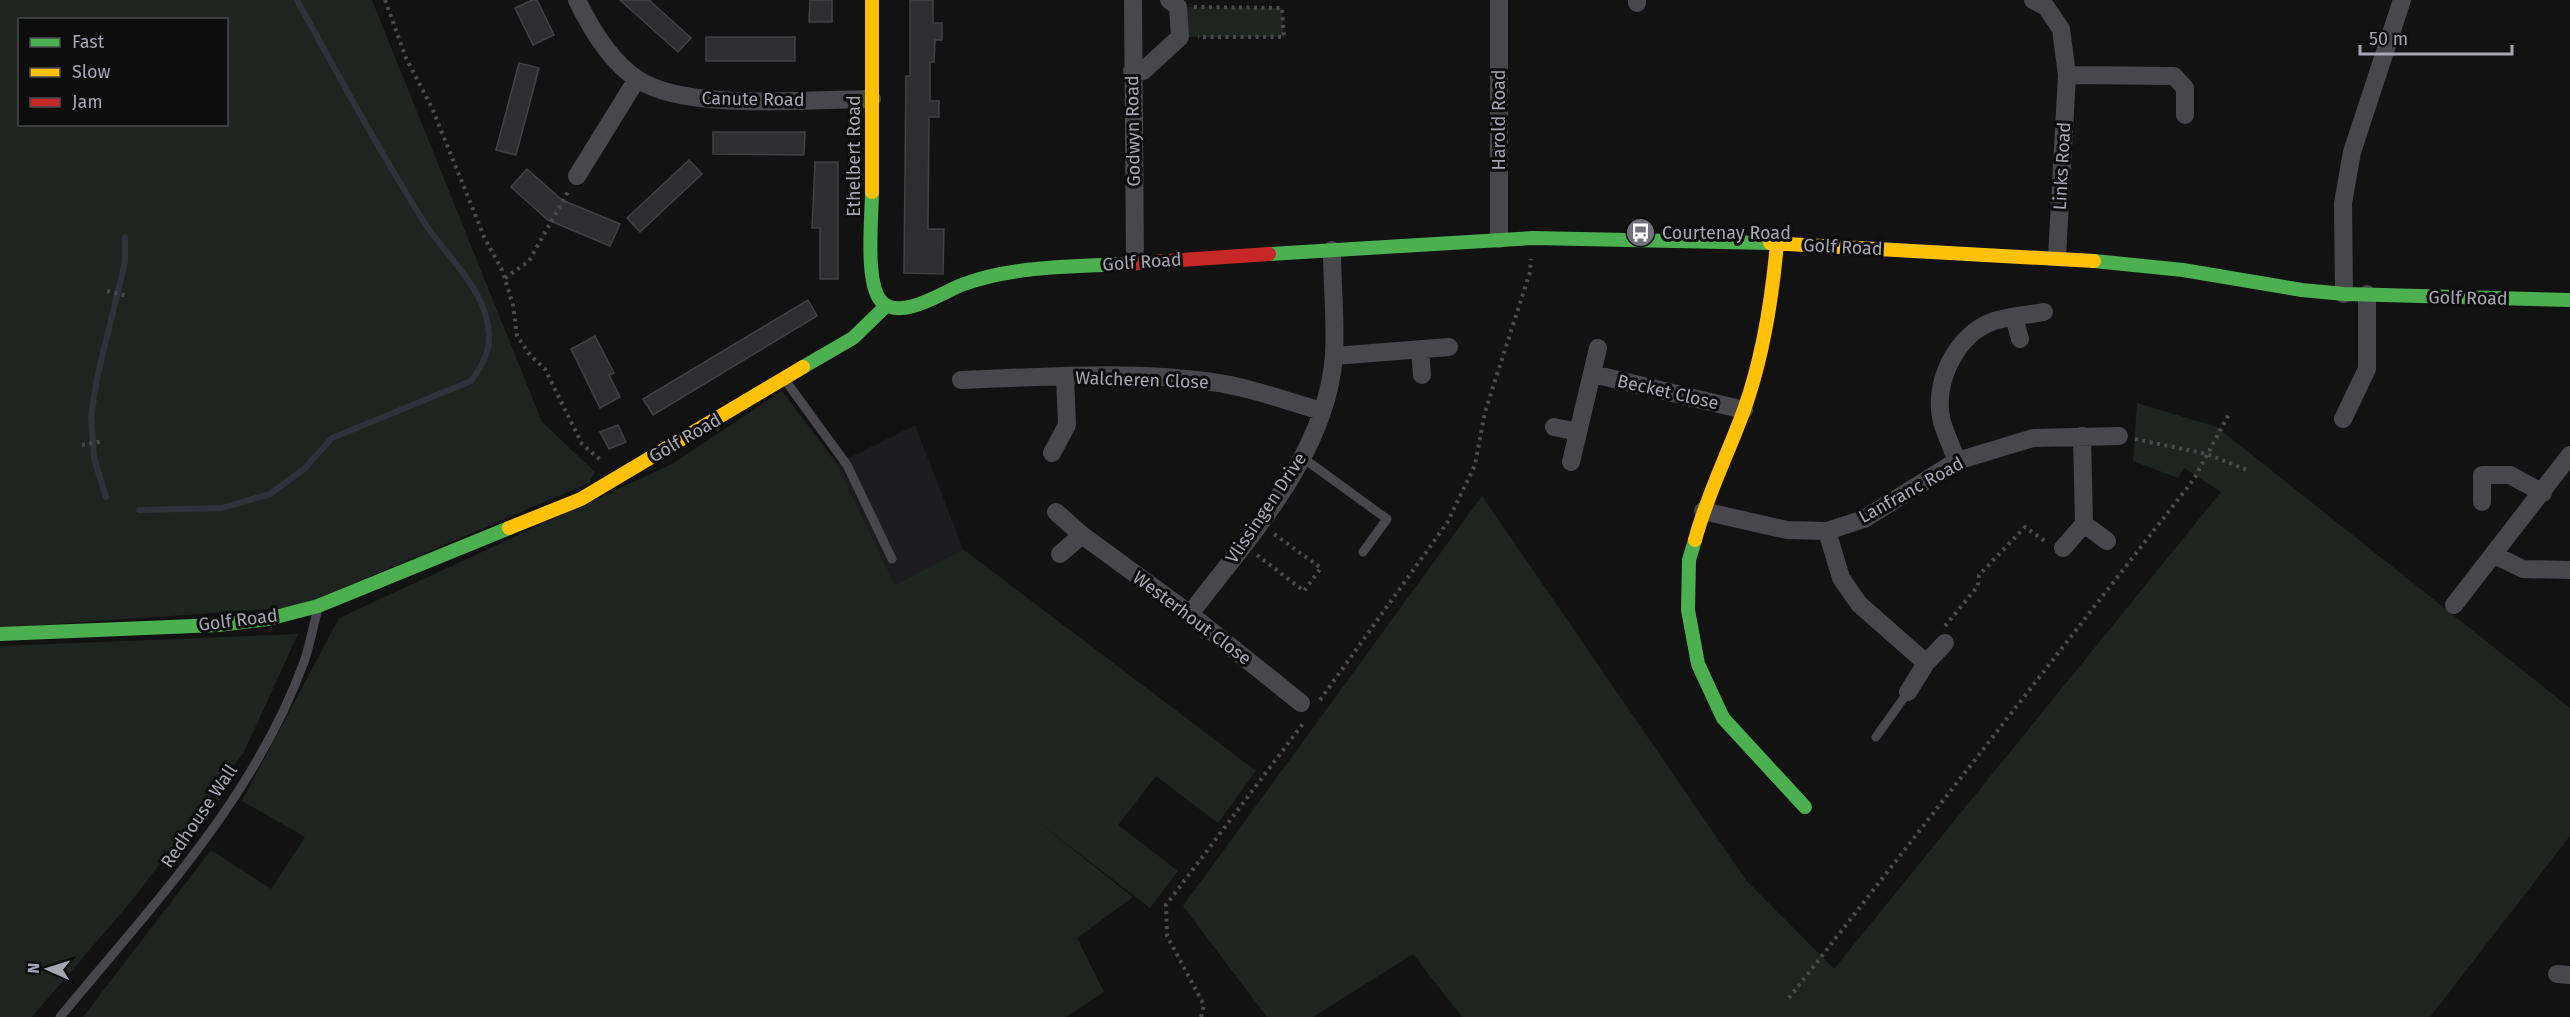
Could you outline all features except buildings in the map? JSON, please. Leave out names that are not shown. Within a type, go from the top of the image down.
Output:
[{"type":"street","name":"Canute Road","points":[[577,0],[587,21],[609,53],[637,80],[667,93],[704,100],[872,99]]},
{"type":"street","name":"Ethelbert Road","points":[[872,0],[872,284],[876,298],[886,306]]},
{"type":"street","name":"Godwyn Road","points":[[1133,0],[1135,262]]},
{"type":"street","name":"Harold Road","points":[[1499,0],[1499,239]]},
{"type":"street","name":"Links Road","points":[[2033,0],[2046,7],[2061,29],[2067,75],[2057,257]]},
{"type":"street","points":[[2344,294],[2343,203],[2352,152],[2402,0]]},
{"type":"street","points":[[1132,71],[1143,71],[1180,37],[1174,3]]},
{"type":"street","points":[[2067,75],[2174,75],[2184,88],[2185,115]]},
{"type":"street","points":[[577,176],[637,80]]},
{"type":"street","name":"Golf Road","points":[[0,634],[218,625],[268,619],[318,606],[522,525],[580,499],[853,339],[886,306],[897,309],[915,305],[960,285],[1036,269],[1533,238],[1777,243],[2057,257],[2165,268],[2302,290],[2344,294],[2570,300]]},
{"type":"street","points":[[1777,243],[1772,298],[1757,366],[1744,410],[1703,511],[1689,560],[1689,610],[1698,664],[1723,718],[1805,807]]},
{"type":"street","name":"Vlissingen Drive","points":[[1190,614],[1259,523],[1303,458],[1322,411],[1334,356],[1332,250]]},
{"type":"street","points":[[2343,419],[2367,369],[2367,294]]},
{"type":"street","points":[[1957,461],[1942,421],[1942,383],[1954,354],[1971,333],[1994,321],[2044,312]]},
{"type":"street","points":[[2014,317],[2019,339]]},
{"type":"street","points":[[1334,356],[1449,347]]},
{"type":"street","name":"Becket Close","points":[[1571,462],[1598,348]]},
{"type":"street","points":[[1420,350],[1422,375]]},
{"type":"street","name":"Becket Close","points":[[1593,374],[1744,410]]},
{"type":"street","name":"Walcheren Close","points":[[961,380],[1065,376],[1215,382],[1322,411]]},
{"type":"street","name":"Walcheren Close","points":[[1052,453],[1067,425],[1065,376]]},
{"type":"street","points":[[1554,427],[1578,432]]},
{"type":"street","points":[[2063,548],[2084,524],[2082,436]]},
{"type":"street","name":"Lanfranc Road","points":[[1703,511],[1787,530],[1827,531],[1864,519],[1957,461],[2033,438],[2119,436]]},
{"type":"street","points":[[2454,605],[2543,493],[2570,455]]},
{"type":"street","points":[[2482,502],[2482,475],[2510,475],[2543,493]]},
{"type":"street","name":"Westerhout Close","points":[[1056,512],[1082,535],[1310,706]]},
{"type":"street","points":[[2084,524],[2107,541]]},
{"type":"street","points":[[1827,531],[1841,578],[1859,604],[1926,663]]},
{"type":"street","points":[[1060,554],[1082,535]]},
{"type":"street","points":[[2494,555],[2523,569],[2570,570]]},
{"type":"street","points":[[1908,692],[1926,663],[1945,643]]},
{"type":"lane","points":[[784,380],[847,465],[892,559]]},
{"type":"lane","points":[[1303,458],[1387,519],[1363,552]]},
{"type":"lane","name":"Redhouse Wall","points":[[60,1017],[178,878],[254,765],[304,661],[318,606]]},
{"type":"lane","points":[[1876,737],[1908,692]]},
{"type":"path","points":[[385,0],[406,58],[432,108],[485,239],[505,278],[517,336],[530,356],[545,369],[582,444],[620,476]]},
{"type":"path","points":[[1174,3],[1281,8],[1284,37],[1180,37]]},
{"type":"path","points":[[505,278],[529,261],[577,176]]},
{"type":"path","points":[[1201,1017],[1203,1005],[1167,936],[1166,905],[1310,706],[1447,523],[1475,465],[1485,412],[1530,272],[1533,238]]},
{"type":"path","points":[[107,291],[128,296]]},
{"type":"path","points":[[1789,998],[2194,479],[2229,414]]},
{"type":"path","points":[[2119,436],[2207,454],[2247,470]]},
{"type":"path","points":[[82,445],[104,441]]},
{"type":"path","points":[[1243,545],[1304,591],[1321,568],[1259,523]]},
{"type":"path","points":[[1945,643],[1942,629],[1978,585],[1979,575],[2025,527],[2051,546],[2063,548]]},
{"type":"shaded area","points":[[0,0],[372,0],[542,422],[595,472],[589,483],[298,607],[0,628]]},
{"type":"shaded area","points":[[1178,7],[1282,8],[1284,37],[1180,37]]},
{"type":"shaded area","points":[[782,391],[837,464],[895,585],[963,549],[1256,771],[1218,823],[1156,776],[1118,825],[1178,871],[1150,908],[1033,818],[1133,897],[1077,938],[1104,992],[1066,1017],[83,1017],[211,850],[271,889],[305,837],[242,801],[339,618],[672,464]]},
{"type":"shaded area","points":[[2137,403],[2217,427],[2570,708],[2570,836],[2430,1017],[1462,1017],[1413,954],[1313,1017],[1267,1017],[1183,906],[1482,496],[1746,880],[1834,969],[2221,492],[2184,468],[2178,478],[2133,461]]},
{"type":"shaded area","points":[[915,425],[963,549],[895,585],[837,464]]},
{"type":"shaded area","points":[[298,634],[244,752],[134,898],[32,1017],[0,1017],[0,646]]},
{"type":"waterway","points":[[139,510],[222,508],[270,494],[304,469],[332,438],[471,381],[486,354],[489,341],[487,318],[474,289],[433,235],[407,195],[297,0]]},
{"type":"waterway","points":[[106,497],[94,458],[91,417],[97,378],[125,262],[125,237]]},
{"type":"traffic: fast","points":[[872,192],[870,251],[873,283],[877,295],[883,303],[891,307],[912,306],[964,284],[1002,274],[1042,268],[1123,264]]},
{"type":"traffic: fast","points":[[1269,254],[1533,238],[1770,243]]},
{"type":"traffic: fast","points":[[2094,261],[2183,270],[2302,290],[2344,294],[2570,300]]},
{"type":"traffic: fast","points":[[803,367],[853,338],[886,306]]},
{"type":"traffic: fast","points":[[0,634],[218,625],[268,619],[318,606],[509,528]]},
{"type":"traffic: fast","points":[[1695,540],[1689,560],[1688,610],[1698,664],[1723,718],[1805,807]]},
{"type":"traffic: slow","points":[[872,0],[872,192]]},
{"type":"traffic: slow","points":[[1770,243],[2094,261]]},
{"type":"traffic: slow","points":[[1695,540],[1751,390],[1769,307],[1777,243]]},
{"type":"traffic: slow","points":[[509,528],[581,499],[803,367]]},
{"type":"traffic: jam","points":[[1123,264],[1269,254]]},
{"type":"place","name":"Courtenay Road","points":[[1641,233]]}]
